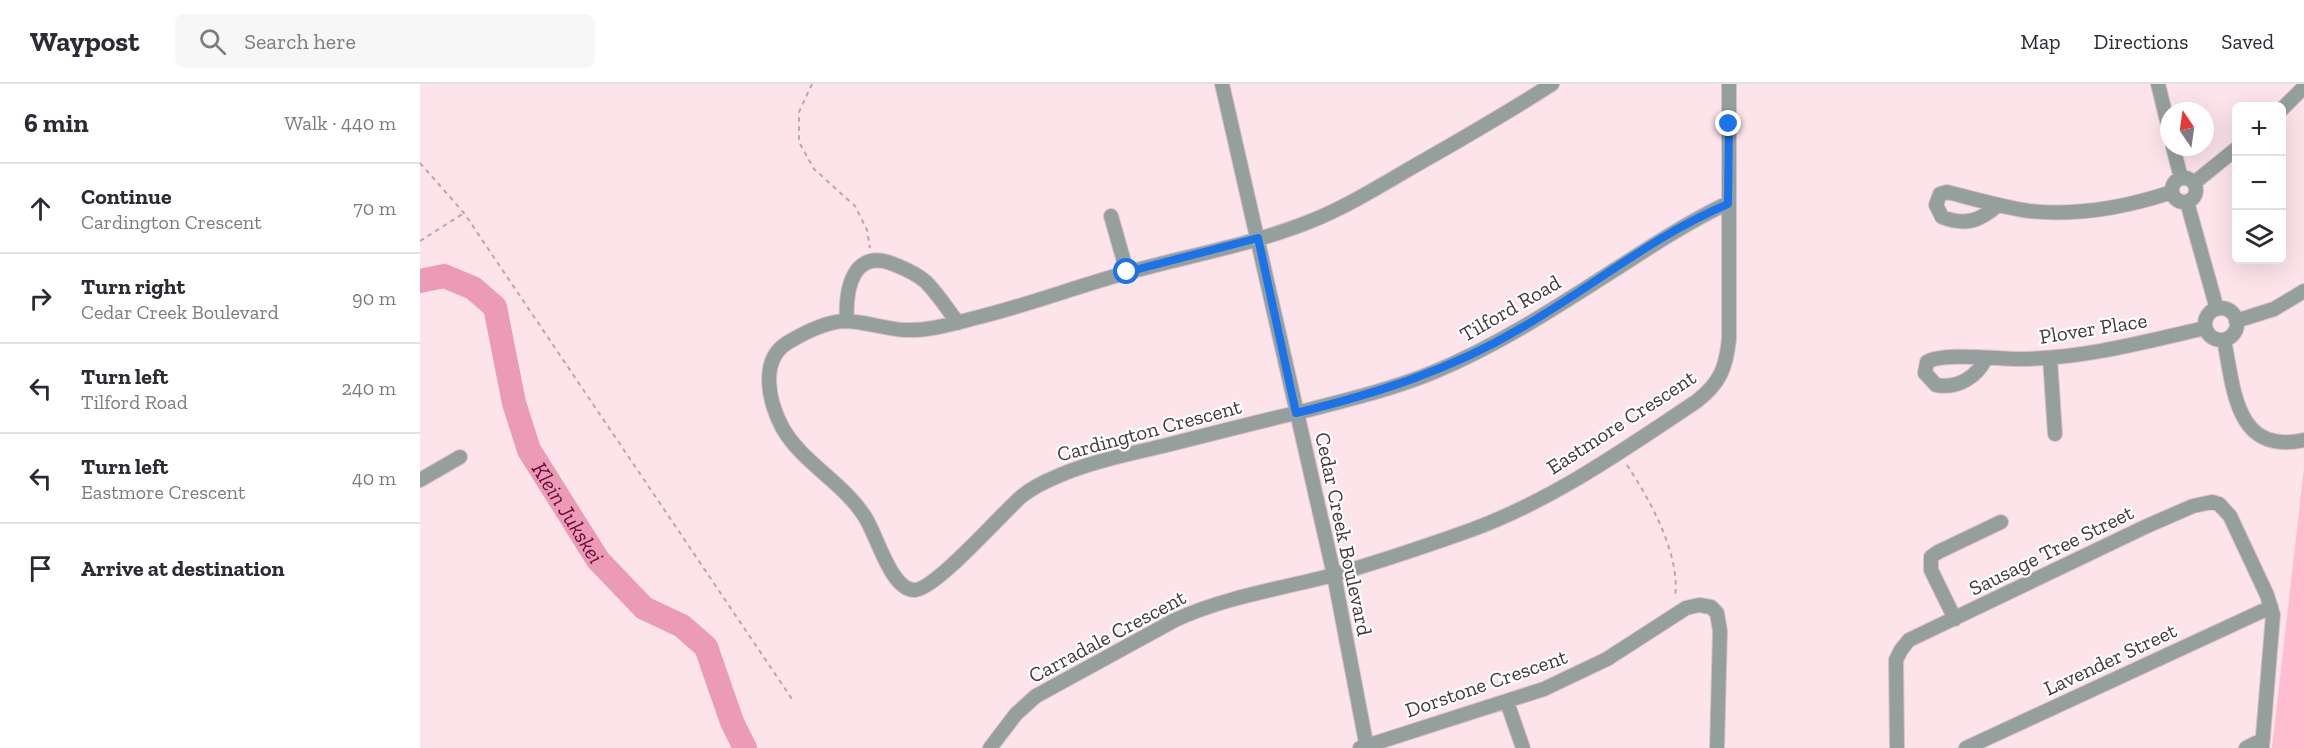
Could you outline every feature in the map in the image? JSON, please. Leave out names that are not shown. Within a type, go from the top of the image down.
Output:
[{"type":"street","name":"Cedar Creek Boulevard","points":[[1222,84],[1334,575],[1365,747]]},
{"type":"street","points":[[1258,238],[1308,223],[1363,196],[1507,113],[1552,84]]},
{"type":"street","name":"Eastmore Crescent","points":[[1334,575],[1492,522],[1555,491],[1620,452],[1713,389],[1727,353],[1729,339],[1729,84]]},
{"type":"street","points":[[2158,84],[2162,102]]},
{"type":"street","points":[[2286,105],[2304,87]]},
{"type":"street","points":[[2177,156],[2187,180],[2196,192],[2187,202],[2177,200],[2172,192],[2173,183],[2187,180],[2232,151]]},
{"type":"street","points":[[1998,205],[2031,211],[2074,211],[2125,206],[2172,192]]},
{"type":"street","points":[[2187,202],[2217,309]]},
{"type":"street","name":"Tilford Road","points":[[1296,413],[1415,380],[1470,356],[1524,327],[1678,229],[1728,204]]},
{"type":"street","points":[[1111,216],[1127,272]]},
{"type":"street","name":"Cardington Crescent","points":[[1258,238],[1127,272],[938,328],[908,330],[873,327],[847,321],[831,323],[807,333],[777,351],[770,360],[768,370],[773,402],[778,418],[794,445],[859,508],[871,527],[898,583],[910,590],[920,589],[929,584],[1021,497],[1055,477],[1095,462],[1296,413]]},
{"type":"street","points":[[847,321],[846,303],[851,279],[862,265],[872,261],[892,263],[925,282],[958,323]]},
{"type":"street","points":[[2236,321],[2274,309],[2304,291]]},
{"type":"street","points":[[2217,309],[2229,311],[2236,321],[2234,333],[2224,340],[2212,338],[2205,328],[2207,316],[2217,309]]},
{"type":"street","name":"Plover Place","points":[[1986,358],[2050,358],[2093,353],[2205,328]]},
{"type":"street","points":[[2224,340],[2237,404],[2251,429],[2267,440],[2278,443],[2304,440]]},
{"type":"street","points":[[2050,358],[2055,434]]},
{"type":"street","points":[[420,480],[460,457]]},
{"type":"street","name":"Sausage Tree Street","points":[[1897,748],[1896,660],[1909,640],[2193,506],[2212,502],[2219,504],[2230,516],[2271,607]]},
{"type":"street","points":[[1955,619],[1931,570],[1932,557],[2001,522]]},
{"type":"street","name":"Carradale Crescent","points":[[990,748],[1016,714],[1036,696],[1175,620],[1194,611],[1234,599],[1334,575]]},
{"type":"street","name":"Dorstone Crescent","points":[[1365,747],[1507,702],[1574,676],[1607,659],[1686,608],[1700,605],[1711,607],[1717,613],[1720,651],[1717,748]]},
{"type":"street","points":[[2246,748],[2262,744],[2273,624],[2271,607]]},
{"type":"street","name":"Lavender Street","points":[[1966,748],[2271,607]]},
{"type":"street","points":[[1507,702],[1523,748]]},
{"type":"path","points":[[812,84],[799,112],[799,142],[814,170],[855,206],[867,230],[872,261]]},
{"type":"path","points":[[420,163],[464,213],[794,702]]},
{"type":"path","points":[[420,241],[464,213]]},
{"type":"path","points":[[1620,452],[1644,492],[1675,569],[1676,591],[1672,617]]},
{"type":"shaded area","points":[[2304,468],[2304,748],[2272,748]]},
{"type":"waterway","name":"Klein Jukskei","points":[[420,281],[444,276],[473,288],[495,307],[514,403],[529,450],[598,560],[644,608],[682,626],[706,647],[732,722],[745,748]]},
{"type":"route","points":[[1127,272],[1258,238],[1296,413],[1415,380],[1470,356],[1524,327],[1678,229],[1728,204],[1729,124]]}]
